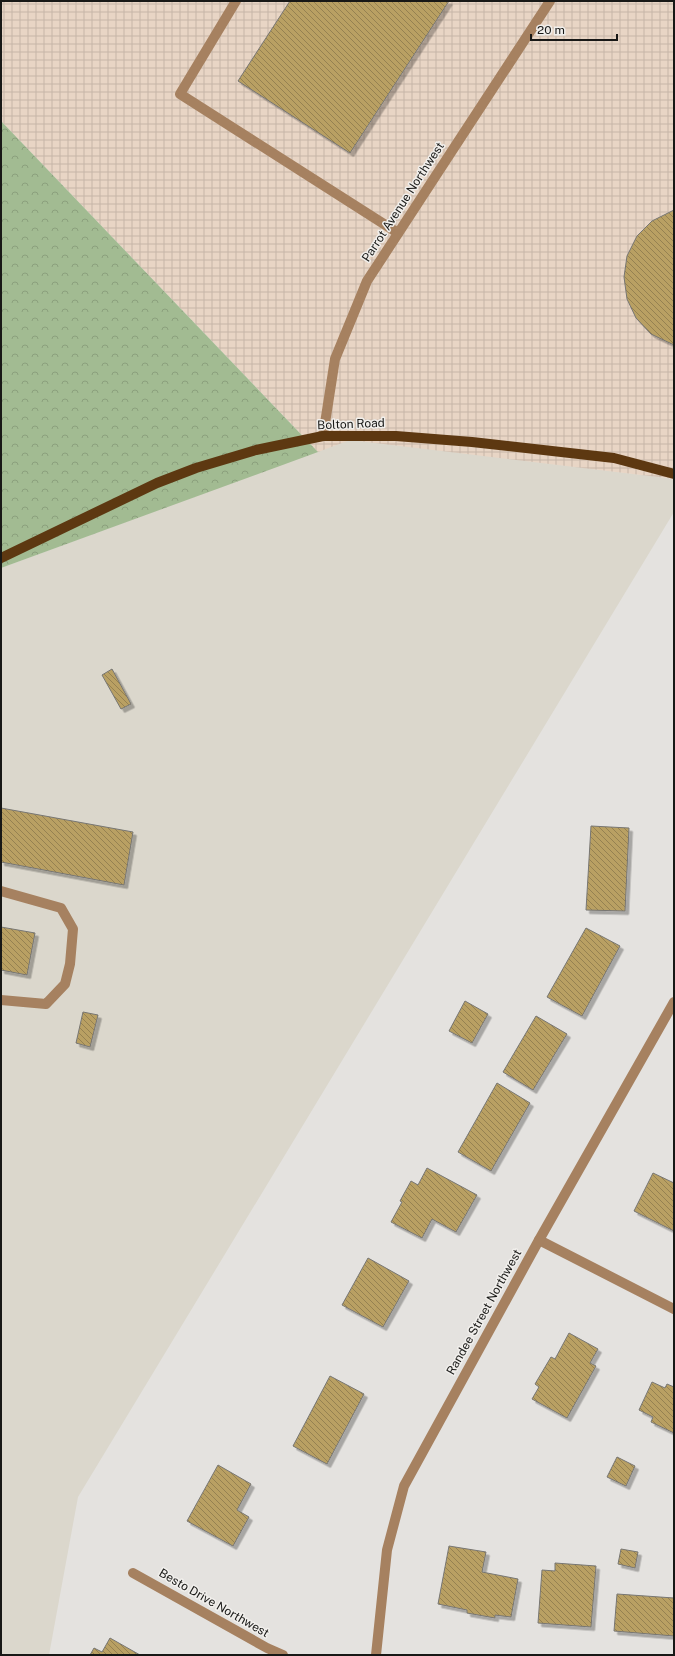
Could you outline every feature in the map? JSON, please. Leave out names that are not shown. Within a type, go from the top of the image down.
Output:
[{"type":"main road","name":"Bolton Road","points":[[1,558],[157,483],[196,468],[256,450],[323,436],[396,436],[472,442],[614,458],[674,474]]},
{"type":"street","points":[[236,1],[180,94],[398,233]]},
{"type":"street","name":"Parrot Avenue Northwest","points":[[323,436],[335,359],[367,281],[550,1]]},
{"type":"street","points":[[1,891],[61,908],[74,928],[70,964],[65,984],[46,1004],[1,1000]]},
{"type":"street","name":"Randee Street Northwest","points":[[376,1655],[387,1550],[404,1486],[539,1240],[674,1002]]},
{"type":"street","points":[[539,1240],[674,1309]]},
{"type":"street","name":"Besto Drive Northwest","points":[[133,1573],[267,1648],[283,1655]]},
{"type":"shaded area","points":[[2,1],[674,1],[674,479],[350,440],[318,452],[1,121]]},
{"type":"shaded area","points":[[350,439],[674,479],[674,512],[78,1497],[49,1655],[1,1655],[1,568]]},
{"type":"green space","points":[[1,121],[318,452],[1,568]]},
{"type":"building","points":[[290,1],[449,1],[350,153],[238,81]]},
{"type":"building","points":[[674,210],[674,345],[651,334],[636,318],[627,299],[624,277],[627,256],[637,236],[652,221]]},
{"type":"building","points":[[112,669],[131,704],[121,709],[102,675]]},
{"type":"building","points":[[1,808],[133,832],[124,885],[1,862]]},
{"type":"building","points":[[591,826],[629,828],[625,911],[586,910]]},
{"type":"building","points":[[1,927],[35,933],[27,975],[1,970]]},
{"type":"building","points":[[586,928],[620,946],[582,1016],[547,997]]},
{"type":"building","points":[[465,1001],[488,1014],[472,1043],[449,1031]]},
{"type":"building","points":[[83,1012],[98,1015],[90,1047],[76,1043]]},
{"type":"building","points":[[536,1016],[567,1034],[533,1090],[503,1072]]},
{"type":"building","points":[[497,1083],[530,1103],[491,1171],[458,1152]]},
{"type":"building","points":[[427,1168],[477,1195],[456,1232],[432,1219],[422,1238],[391,1222],[411,1181],[418,1185]]},
{"type":"building","points":[[653,1173],[674,1183],[674,1231],[634,1211]]},
{"type":"building","points":[[368,1258],[409,1281],[383,1327],[342,1305]]},
{"type":"building","points":[[569,1333],[598,1349],[590,1363],[596,1366],[567,1418],[532,1399],[539,1387],[535,1384],[551,1357],[555,1359]]},
{"type":"building","points":[[330,1376],[364,1394],[327,1464],[293,1446]]},
{"type":"building","points":[[652,1382],[665,1388],[667,1384],[674,1387],[674,1433],[651,1422],[653,1417],[639,1410]]},
{"type":"building","points":[[617,1457],[635,1466],[626,1486],[607,1477]]},
{"type":"building","points":[[218,1465],[251,1484],[237,1510],[249,1517],[233,1546],[187,1521]]},
{"type":"building","points":[[449,1546],[486,1552],[482,1572],[518,1579],[511,1617],[495,1615],[495,1618],[467,1613],[467,1610],[438,1604]]},
{"type":"building","points":[[621,1549],[638,1552],[635,1568],[618,1564]]},
{"type":"building","points":[[555,1563],[596,1566],[591,1627],[538,1623],[542,1570],[555,1571]]},
{"type":"building","points":[[617,1594],[674,1598],[674,1636],[614,1631]]},
{"type":"building","points":[[110,1638],[140,1655],[90,1655],[94,1648],[102,1652]]}]
